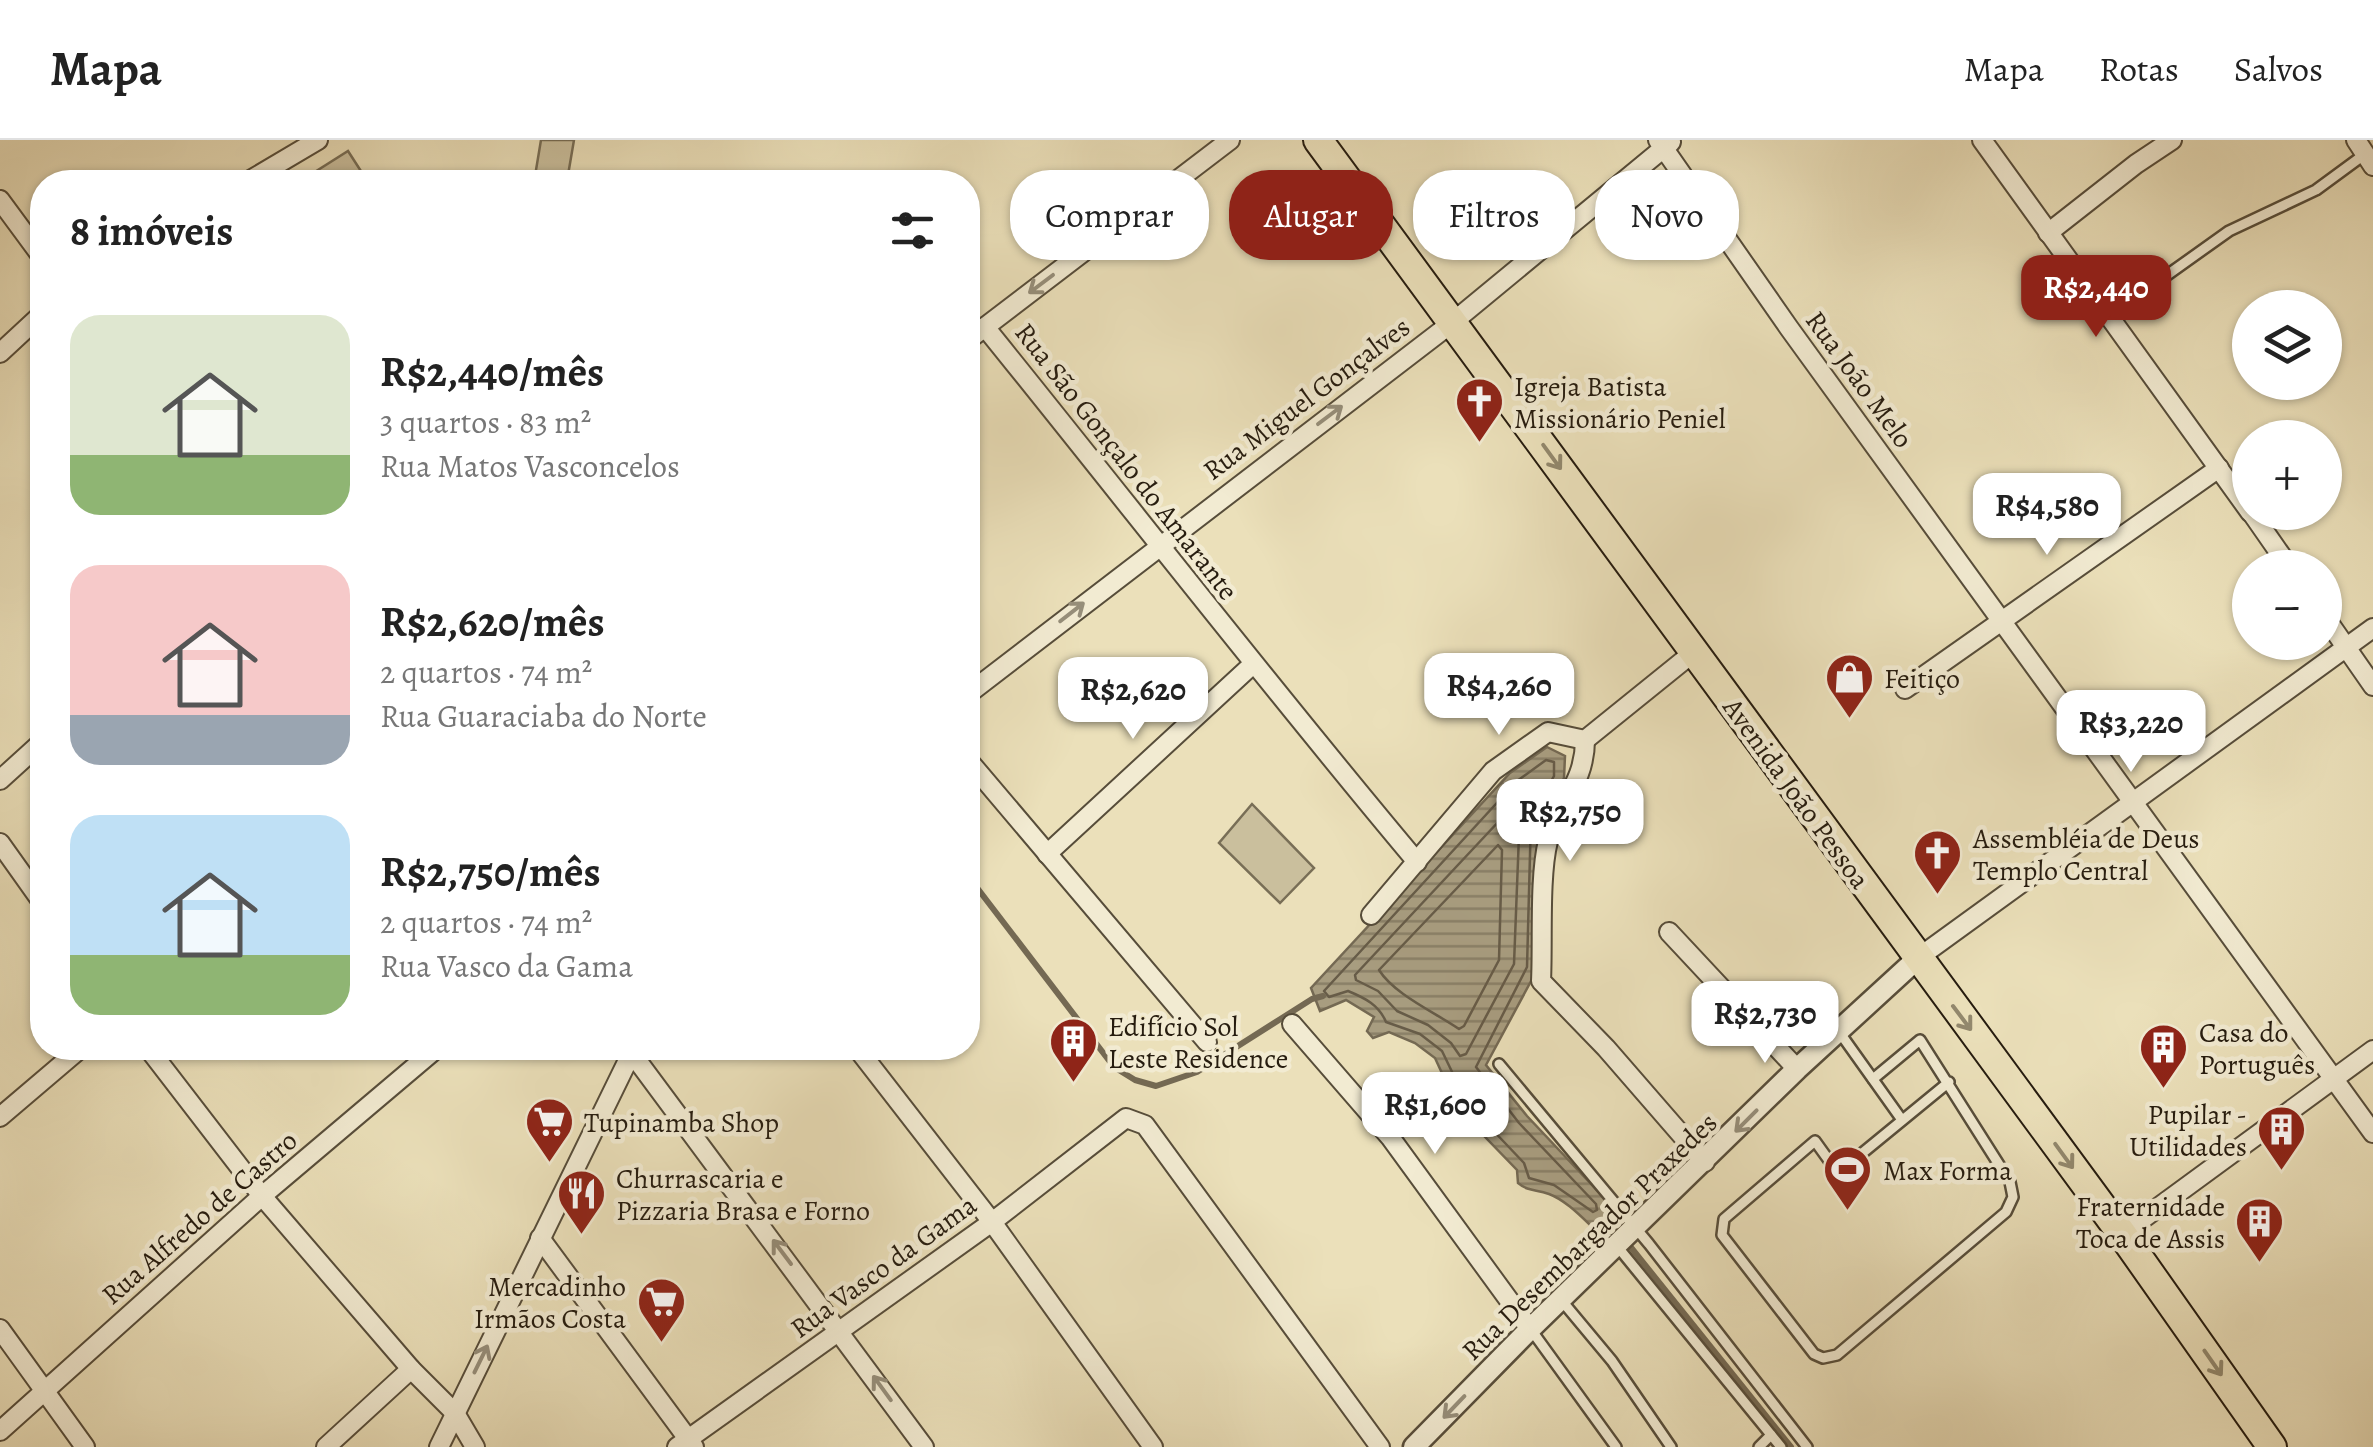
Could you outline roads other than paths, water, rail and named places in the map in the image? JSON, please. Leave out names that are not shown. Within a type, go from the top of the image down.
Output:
[{"type":"main road","name":"Avenida João Pessoa","points":[[1318,140],[2122,1234],[2272,1447]]},
{"type":"street","points":[[268,170],[318,140]]},
{"type":"street","points":[[980,331],[1230,140]]},
{"type":"street","points":[[1982,140],[2232,486]]},
{"type":"street","points":[[2048,233],[2172,140]]},
{"type":"street","name":"Rua Miguel Gonçalves","points":[[980,685],[1453,322],[1665,142]]},
{"type":"street","name":"Rua João Melo","points":[[1665,142],[1789,328],[2373,1134]]},
{"type":"street","points":[[0,200],[30,240]]},
{"type":"street","points":[[0,352],[30,325]]},
{"type":"street","name":"Rua São Gonçalo do Amarante","points":[[985,327],[1160,543],[1252,664],[1417,862]]},
{"type":"street","points":[[1905,690],[2219,468]]},
{"type":"street","name":"Rua Desembargador Praxedes","points":[[1414,1447],[1530,1329],[1918,958],[2373,628]]},
{"type":"street","points":[[2342,642],[2373,686]]},
{"type":"street","points":[[1585,740],[1694,652]]},
{"type":"street","points":[[1047,854],[1252,664]]},
{"type":"street","points":[[1372,915],[1494,771],[1548,732],[1585,740]]},
{"type":"street","points":[[1585,740],[1585,761],[1579,781],[1548,840],[1541,982],[1606,1048],[1705,1162]]},
{"type":"street","points":[[0,780],[30,753]]},
{"type":"street","points":[[980,774],[1207,1042]]},
{"type":"street","points":[[0,843],[30,885]]},
{"type":"street","points":[[1670,932],[1798,1069]]},
{"type":"street","points":[[1292,1024],[1390,1137],[1530,1329]]},
{"type":"street","points":[[2122,1234],[2373,1050]]},
{"type":"street","points":[[0,1117],[68,1060]]},
{"type":"street","points":[[157,1060],[262,1196],[410,1369],[455,1413],[475,1447]]},
{"type":"street","name":"Rua Alfredo de Castro","points":[[0,1431],[262,1196],[423,1060]]},
{"type":"street","points":[[439,1447],[625,1060]]},
{"type":"street","points":[[638,1060],[924,1447]]},
{"type":"street","points":[[866,1060],[992,1222],[1154,1447]]},
{"type":"street","name":"Rua Vasco da Gama","points":[[686,1444],[992,1222],[1126,1118],[1145,1125],[1380,1447]]},
{"type":"street","points":[[540,1238],[686,1444]]},
{"type":"street","points":[[0,1329],[86,1447]]},
{"type":"street","points":[[326,1447],[410,1369]]},
{"type":"lane","points":[[2111,322],[2229,231],[2316,190],[2365,153]]},
{"type":"lane","points":[[1838,1031],[1902,1120]]},
{"type":"lane","points":[[1873,1078],[1920,1040],[1949,1082],[2010,1182],[2013,1197],[2006,1212],[1837,1355],[1823,1358],[1814,1354],[1722,1235],[1724,1219],[1816,1141],[1838,1173],[1949,1082]]},
{"type":"lane","points":[[1498,1064],[1642,1222],[1807,1447]]},
{"type":"lane","points":[[1617,1246],[1781,1447]]},
{"type":"lane","points":[[1561,1300],[1612,1361],[1671,1447]]},
{"type":"lane","points":[[1530,1329],[1616,1447]]},
{"type":"lane","points":[[1759,1447],[1771,1435]]},
{"type":"water","points":[[1547,747],[1565,756],[1564,778],[1541,818],[1537,970],[1486,1065],[1527,1116],[1623,1218],[1602,1236],[1563,1202],[1518,1183],[1517,1170],[1459,1110],[1435,1058],[1415,1043],[1389,1032],[1373,1038],[1367,1031],[1374,1017],[1346,1000],[1320,1011],[1311,988],[1510,773]]},
{"type":"waterway","points":[[980,892],[1114,1067],[1135,1080],[1156,1086],[1197,1072],[1312,999],[1323,996]]},
{"type":"waterway","points":[[1609,1220],[1791,1447]]},
{"type":"place","name":"Igreja Batista Missionário Peniel","points":[[1479,444]]},
{"type":"place","name":"Feitiço","points":[[1849,720]]},
{"type":"place","name":"Assembléia de Deus Templo Central","points":[[1938,896]]},
{"type":"place","name":"Edifício Sol Leste Residence","points":[[1073,1084]]},
{"type":"place","name":"Casa do Português","points":[[2164,1090]]},
{"type":"place","name":"Tupinamba Shop","points":[[549,1164]]},
{"type":"place","name":"Pupilar - Utilidades","points":[[2282,1172]]},
{"type":"place","name":"Max Forma","points":[[1848,1212]]},
{"type":"place","name":"Churrascaria e Pizzaria Brasa e Forno","points":[[581,1236]]},
{"type":"place","name":"Fraternidade Toca de Assis","points":[[2260,1264]]},
{"type":"place","name":"Mercadinho Irmãos Costa","points":[[661,1344]]}]
